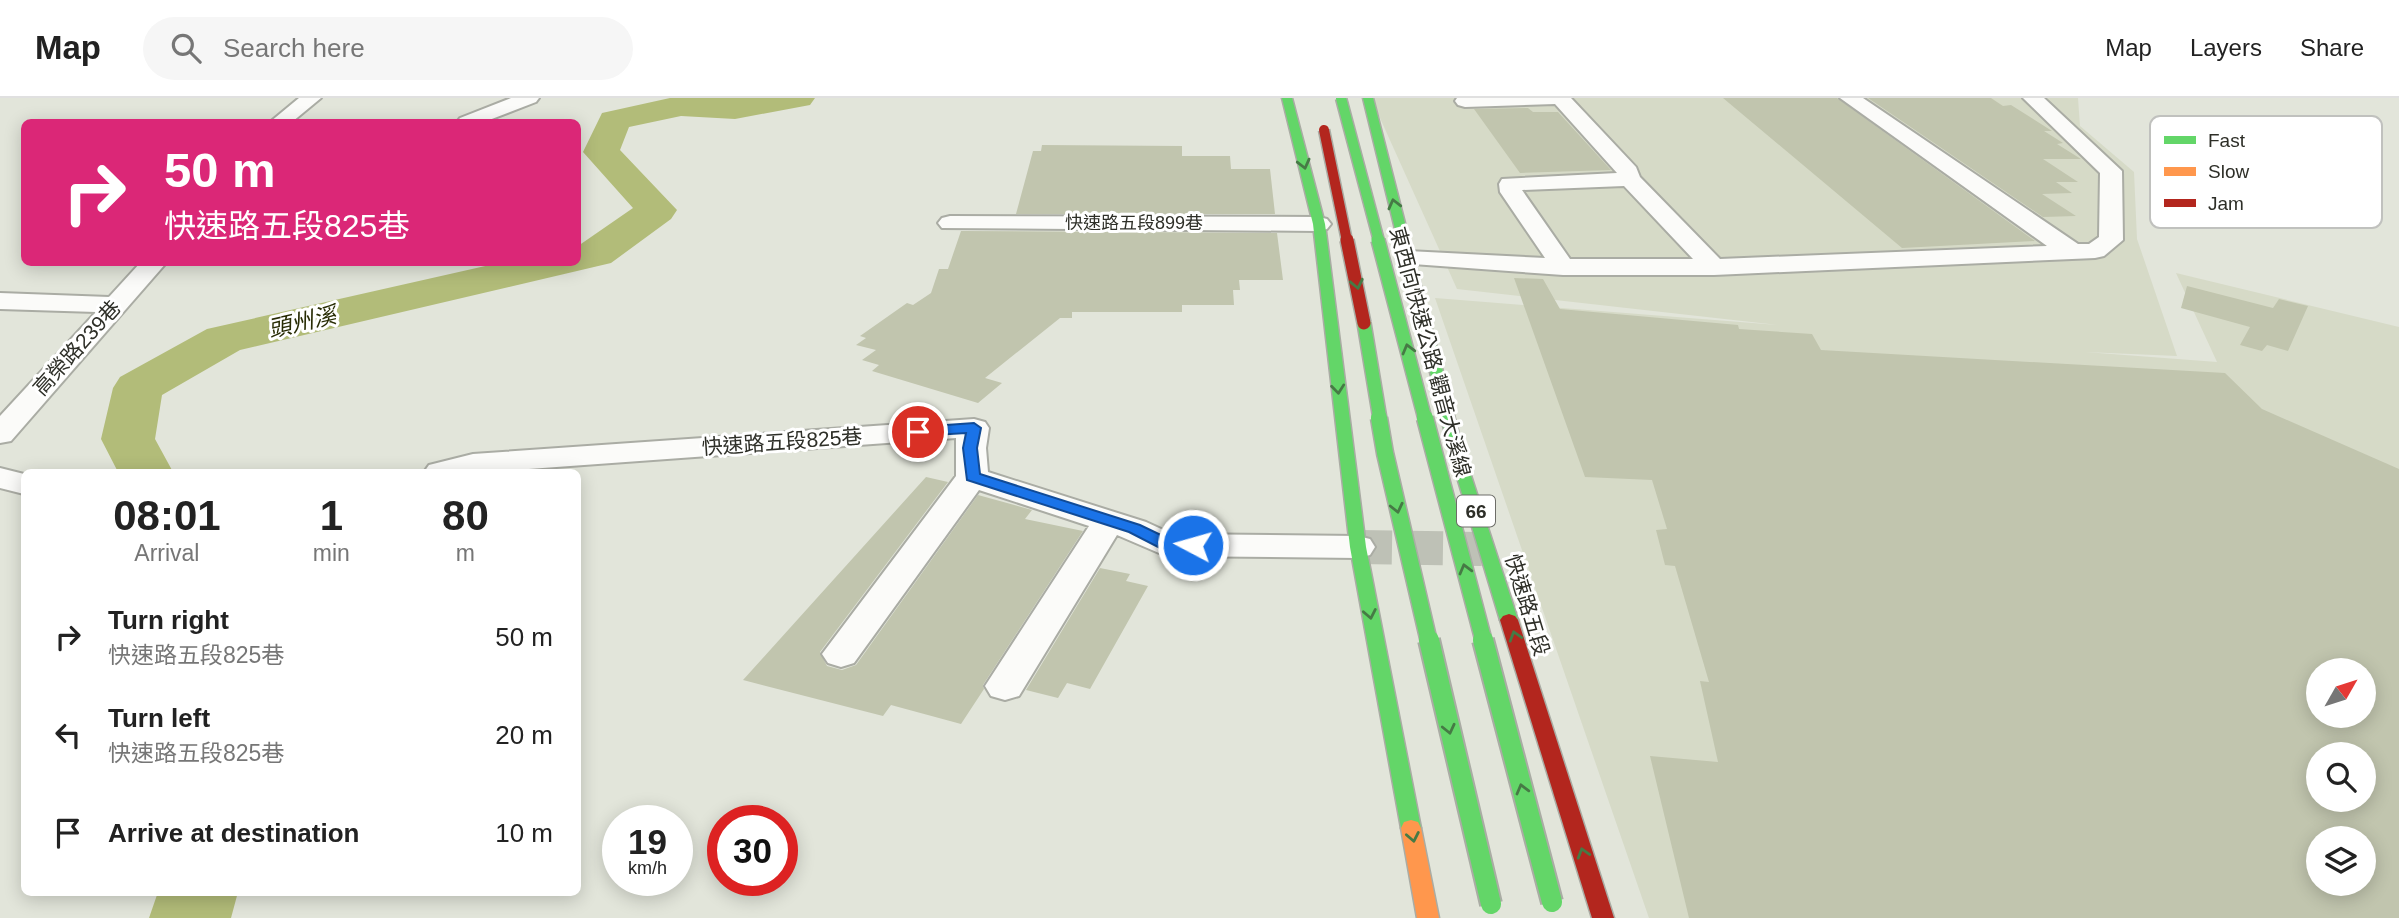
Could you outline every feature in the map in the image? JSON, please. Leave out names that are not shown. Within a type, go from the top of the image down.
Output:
[{"type":"main road","points":[[1287,98],[1319,224],[1358,547],[1428,918]]},
{"type":"main road","name":"東西向快速公路 觀音大溪線","points":[[1341,98],[1552,902]]},
{"type":"main road","name":"快速路五段","points":[[1368,98],[1457,454],[1603,918]]},
{"type":"main road","points":[[1318,111],[1360,298],[1385,453],[1490,904]]},
{"type":"street","points":[[284,119],[311,98]]},
{"type":"street","points":[[475,119],[529,98]]},
{"type":"street","points":[[1465,101],[1559,98],[1628,172],[1630,179],[1714,267]]},
{"type":"street","points":[[1850,98],[2070,251]]},
{"type":"street","points":[[1408,258],[1563,267],[1714,267],[2095,251],[2111,240],[2111,171],[2033,98]]},
{"type":"street","points":[[1563,267],[1511,192],[1510,184],[1630,179]]},
{"type":"street","name":"快速路五段899巷","points":[[950,223],[1319,224]]},
{"type":"street","name":"高榮路239巷","points":[[0,434],[151,266]]},
{"type":"street","points":[[0,301],[114,305]]},
{"type":"street","name":"快速路五段825巷","points":[[452,469],[473,464],[974,428],[970,448],[972,477]]},
{"type":"street","points":[[841,654],[972,477],[1134,528],[1166,545],[1358,547]]},
{"type":"street","points":[[0,478],[21,483]]},
{"type":"street","points":[[1005,686],[1109,521]]},
{"type":"shaded area","points":[[1371,98],[2078,98],[2080,126],[2134,172],[2137,239],[2177,356],[2085,352],[2217,362],[2176,273],[2399,327],[2399,918],[1649,918],[1435,298],[1778,325],[1457,289]]},
{"type":"building","points":[[1723,98],[1837,98],[2035,241],[1902,248]]},
{"type":"building","points":[[1868,98],[1991,98],[2003,106],[2011,105],[2052,131],[2044,131],[2063,143],[2057,144],[2081,159],[2043,159],[2078,182],[2056,182],[2072,193],[2042,194],[2076,216],[2043,217]]},
{"type":"building","points":[[1528,108],[1533,112],[1558,112],[1611,170],[1520,173],[1474,109]]},
{"type":"building","points":[[1042,145],[1182,146],[1182,156],[1230,156],[1231,169],[1270,169],[1275,214],[1016,214],[1033,151],[1041,151]]},
{"type":"building","points":[[961,231],[1277,233],[1283,280],[1239,280],[1240,290],[1233,290],[1234,305],[1182,305],[1182,312],[1072,312],[1072,318],[1060,318],[985,378],[1002,383],[978,403],[872,371],[879,365],[862,360],[876,350],[856,345],[866,338],[860,336],[907,303],[913,305],[931,293],[939,269],[948,269]]},
{"type":"building","points":[[1514,278],[1543,279],[1560,309],[1738,325],[1739,329],[1812,334],[1821,350],[2225,373],[2262,409],[2399,469],[2399,918],[1689,918],[1650,756],[1718,762],[1700,681],[1709,682],[1675,566],[1665,565],[1656,530],[1667,529],[1652,480],[1585,477]]},
{"type":"building","points":[[2187,286],[2273,308],[2279,299],[2308,306],[2288,351],[2267,345],[2262,351],[2240,345],[2250,327],[2181,308]]},
{"type":"building","points":[[926,477],[948,482],[820,652],[827,666],[842,670],[856,665],[978,495],[1032,510],[1025,519],[1083,531],[983,685],[984,689],[961,724],[891,705],[883,716],[743,680]]},
{"type":"building","points":[[1100,568],[1130,574],[1126,581],[1148,586],[1090,689],[1067,683],[1058,698],[1026,690]]},
{"type":"waterway","name":"頭州溪","points":[[581,258],[596,254],[657,210],[601,152],[614,120],[681,106],[735,109],[798,98]]},
{"type":"waterway","name":"頭州溪","points":[[144,469],[128,439],[138,388],[224,339],[546,266]]},
{"type":"waterway","name":"頭州溪","points":[[190,918],[197,896]]},
{"type":"tunnel","points":[[1358,547],[1482,549]]},
{"type":"traffic: fast","points":[[1287,98],[1319,224],[1358,547],[1411,828]]},
{"type":"traffic: fast","points":[[1341,98],[1552,902]]},
{"type":"traffic: fast","points":[[1368,98],[1457,454],[1509,620]]},
{"type":"traffic: fast","points":[[1364,323],[1385,453],[1491,904]]},
{"type":"traffic: slow","points":[[1411,828],[1428,918]]},
{"type":"traffic: jam","points":[[1324,130],[1364,323]]},
{"type":"traffic: jam","points":[[1509,620],[1603,918]]},
{"type":"route","points":[[918,432],[974,428],[970,448],[972,477],[1134,528],[1166,545],[1193,545]]}]
